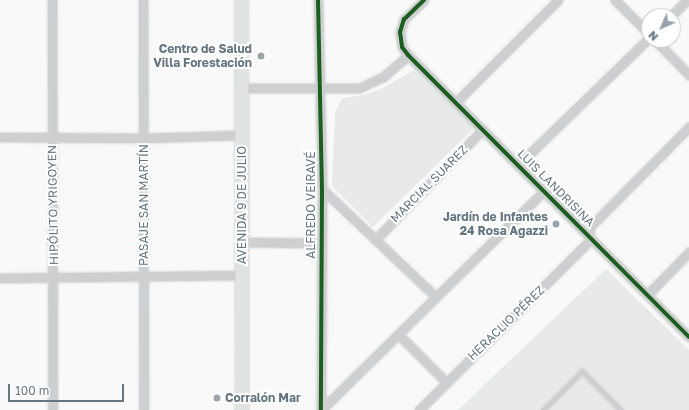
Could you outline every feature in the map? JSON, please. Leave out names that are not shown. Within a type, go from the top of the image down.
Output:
[{"type":"main road","name":"AVENIDA 9 DE JULIO","points":[[233,0],[242,242],[238,275],[233,410]]},
{"type":"main road","name":"AVENIDA 9 DE JULIO","points":[[241,0],[241,88],[237,135],[238,275],[242,410]]},
{"type":"street","name":"HIPÓLITO YRIGOYEN","points":[[52,0],[54,278],[53,410]]},
{"type":"street","name":"PASAJE SAN MARTÍN","points":[[143,0],[144,410]]},
{"type":"street","name":"ALFREDO VEIRAVÉ","points":[[318,0],[322,189],[321,410]]},
{"type":"street","points":[[241,88],[358,88],[383,77],[408,55],[402,47],[400,32],[404,19],[424,0]]},
{"type":"street","points":[[456,102],[558,0]]},
{"type":"street","points":[[615,0],[641,26]]},
{"type":"street","points":[[679,8],[687,0]]},
{"type":"street","points":[[518,164],[641,46]]},
{"type":"street","points":[[663,48],[689,75]]},
{"type":"street","name":"LUIS LANDRISINA","points":[[408,55],[648,294],[689,337]]},
{"type":"street","points":[[589,236],[590,227],[689,127]]},
{"type":"street","name":"MARCIAL SUAREZ","points":[[376,238],[483,130]]},
{"type":"street","points":[[0,137],[144,138],[237,135]]},
{"type":"street","points":[[322,189],[376,238],[436,297]]},
{"type":"street","points":[[321,410],[399,335],[544,190]]},
{"type":"street","name":"HERACLIO PÉREZ","points":[[419,410],[590,241],[589,236]]},
{"type":"street","points":[[242,242],[321,244]]},
{"type":"street","points":[[648,294],[689,252]]},
{"type":"street","points":[[0,278],[238,275]]},
{"type":"street","points":[[399,335],[446,382]]},
{"type":"lane","points":[[544,410],[582,371],[621,410]]},
{"type":"lane","points":[[612,410],[617,405]]},
{"type":"shaded area","points":[[414,70],[474,128],[373,227],[332,186],[335,112],[342,98],[365,95],[383,88]]},
{"type":"shaded area","points":[[606,269],[689,350],[689,410],[458,410]]},
{"type":"cycle path","points":[[318,0],[322,189],[321,410]]},
{"type":"cycle path","points":[[424,0],[404,19],[400,32],[402,47],[408,55],[689,337]]},
{"type":"place","name":"Centro de Salud Villa Forestación","points":[[261,56]]},
{"type":"place","name":"Jardín de Infantes 24 Rosa Agazzi","points":[[556,224]]},
{"type":"place","name":"Corralón Mar","points":[[217,398]]}]
